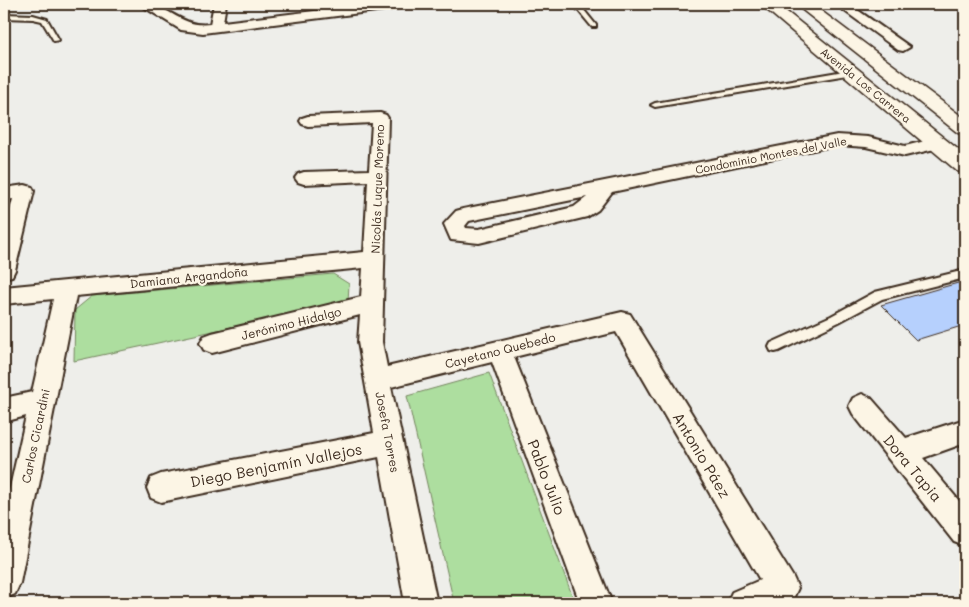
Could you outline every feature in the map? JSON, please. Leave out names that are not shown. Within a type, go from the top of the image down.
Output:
[{"type":"main road","name":"Avenida Los Carrera","points":[[768,4],[965,166]]},
{"type":"main road","name":"Avenida Los Carrera","points":[[803,4],[965,129]]},
{"type":"street","points":[[145,4],[186,27],[203,29],[378,5],[400,4]]},
{"type":"street","points":[[216,26],[220,4]]},
{"type":"street","points":[[841,4],[903,47]]},
{"type":"street","name":"Nicolás Luque Moreno","points":[[308,121],[380,118],[374,259]]},
{"type":"street","name":"Condominio Montes del Valle","points":[[606,187],[591,205],[580,212],[507,230],[480,236],[458,234],[454,224],[463,216],[837,140],[868,142],[905,151],[937,143]]},
{"type":"street","points":[[304,178],[378,175]]},
{"type":"street","points":[[4,194],[25,191],[4,270]]},
{"type":"street","name":"Damiana Argandoña","points":[[4,295],[374,259]]},
{"type":"street","name":"Josefa Torres","points":[[374,259],[370,342],[422,603]]},
{"type":"street","name":"Carlos Cicardini","points":[[4,583],[66,289]]},
{"type":"street","name":"Jerónimo Hidalgo","points":[[212,343],[371,303]]},
{"type":"street","name":"Cayetano Quebedo","points":[[378,380],[622,320]]},
{"type":"street","name":"Antonio Páez","points":[[622,320],[782,588],[743,603]]},
{"type":"street","name":"Pablo Julio","points":[[499,350],[596,603]]},
{"type":"street","points":[[4,410],[42,402]]},
{"type":"street","name":"Dora Tapia","points":[[862,406],[965,529]]},
{"type":"street","points":[[901,453],[965,431]]},
{"type":"street","name":"Diego Benjamín Vallejos","points":[[161,488],[391,442]]},
{"type":"lane","points":[[576,4],[594,26]]},
{"type":"lane","points":[[4,16],[34,17],[45,20],[56,40]]},
{"type":"lane","points":[[655,105],[850,72]]},
{"type":"lane","points":[[775,347],[879,295],[965,274]]},
{"type":"green space","points":[[333,274],[349,284],[348,302],[74,361],[75,310],[92,296]]},
{"type":"green space","points":[[489,373],[575,603],[454,603],[407,396]]},
{"type":"building","points":[[965,281],[965,325],[916,340],[881,305]]}]
